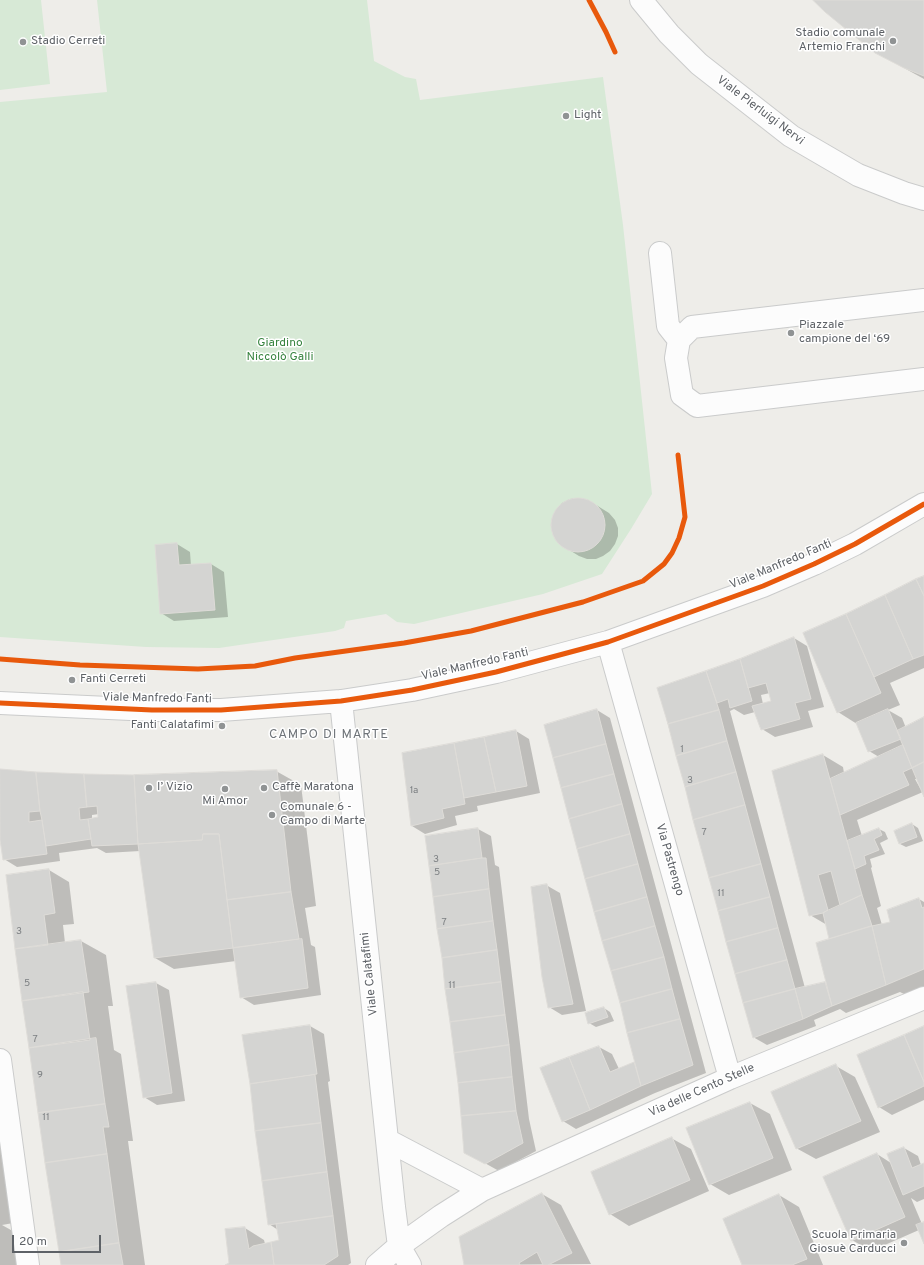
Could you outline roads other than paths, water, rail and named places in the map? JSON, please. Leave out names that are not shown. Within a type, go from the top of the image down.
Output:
[{"type":"street","name":"Viale Pierluigi Nervi","points":[[641,0],[669,34],[699,64],[791,136],[858,175],[924,199]]},
{"type":"street","points":[[660,252],[668,326],[679,340]]},
{"type":"street","points":[[924,300],[692,327],[679,340],[676,358],[682,394],[697,406],[924,379]]},
{"type":"street","name":"Viale Manfredo Fanti","points":[[0,703],[145,710],[221,710],[341,701],[412,690],[496,672],[608,642],[763,586],[855,544],[924,504]]},
{"type":"street","name":"Via Pastrengo","points":[[608,642],[730,1078]]},
{"type":"street","name":"Viale Calatafimi","points":[[341,701],[387,1140],[395,1256],[410,1265]]},
{"type":"street","name":"Via delle Cento Stelle","points":[[376,1265],[395,1256],[441,1216],[482,1190],[730,1078],[924,998]]},
{"type":"street","points":[[0,1060],[28,1265]]},
{"type":"street","points":[[387,1140],[482,1190]]},
{"type":"place","name":"Stadio comunale Artemio Franchi","points":[[893,41]]},
{"type":"place","name":"Stadio Cerreti","points":[[23,42]]},
{"type":"place","name":"Light","points":[[566,116]]},
{"type":"place","name":"Piazzale campione del ‘69","points":[[791,333]]},
{"type":"place","name":"Fanti Cerreti","points":[[72,680]]},
{"type":"place","name":"Fanti Calatafimi","points":[[222,726]]},
{"type":"place","name":"I’ Vizio","points":[[149,788]]},
{"type":"place","name":"Caffè Maratona","points":[[264,788]]},
{"type":"place","name":"Mi Amor","points":[[225,789]]},
{"type":"place","name":"Comunale 6 - Campo di Marte","points":[[272,815]]},
{"type":"place","name":"Scuola Primaria Giosuè Carducci","points":[[904,1243]]},
{"type":"district","name":"CAMPO DI MARTE","points":[[329,735]]},
{"type":"park label","name":"Giardino Niccolò Galli","points":[[280,351]]}]
